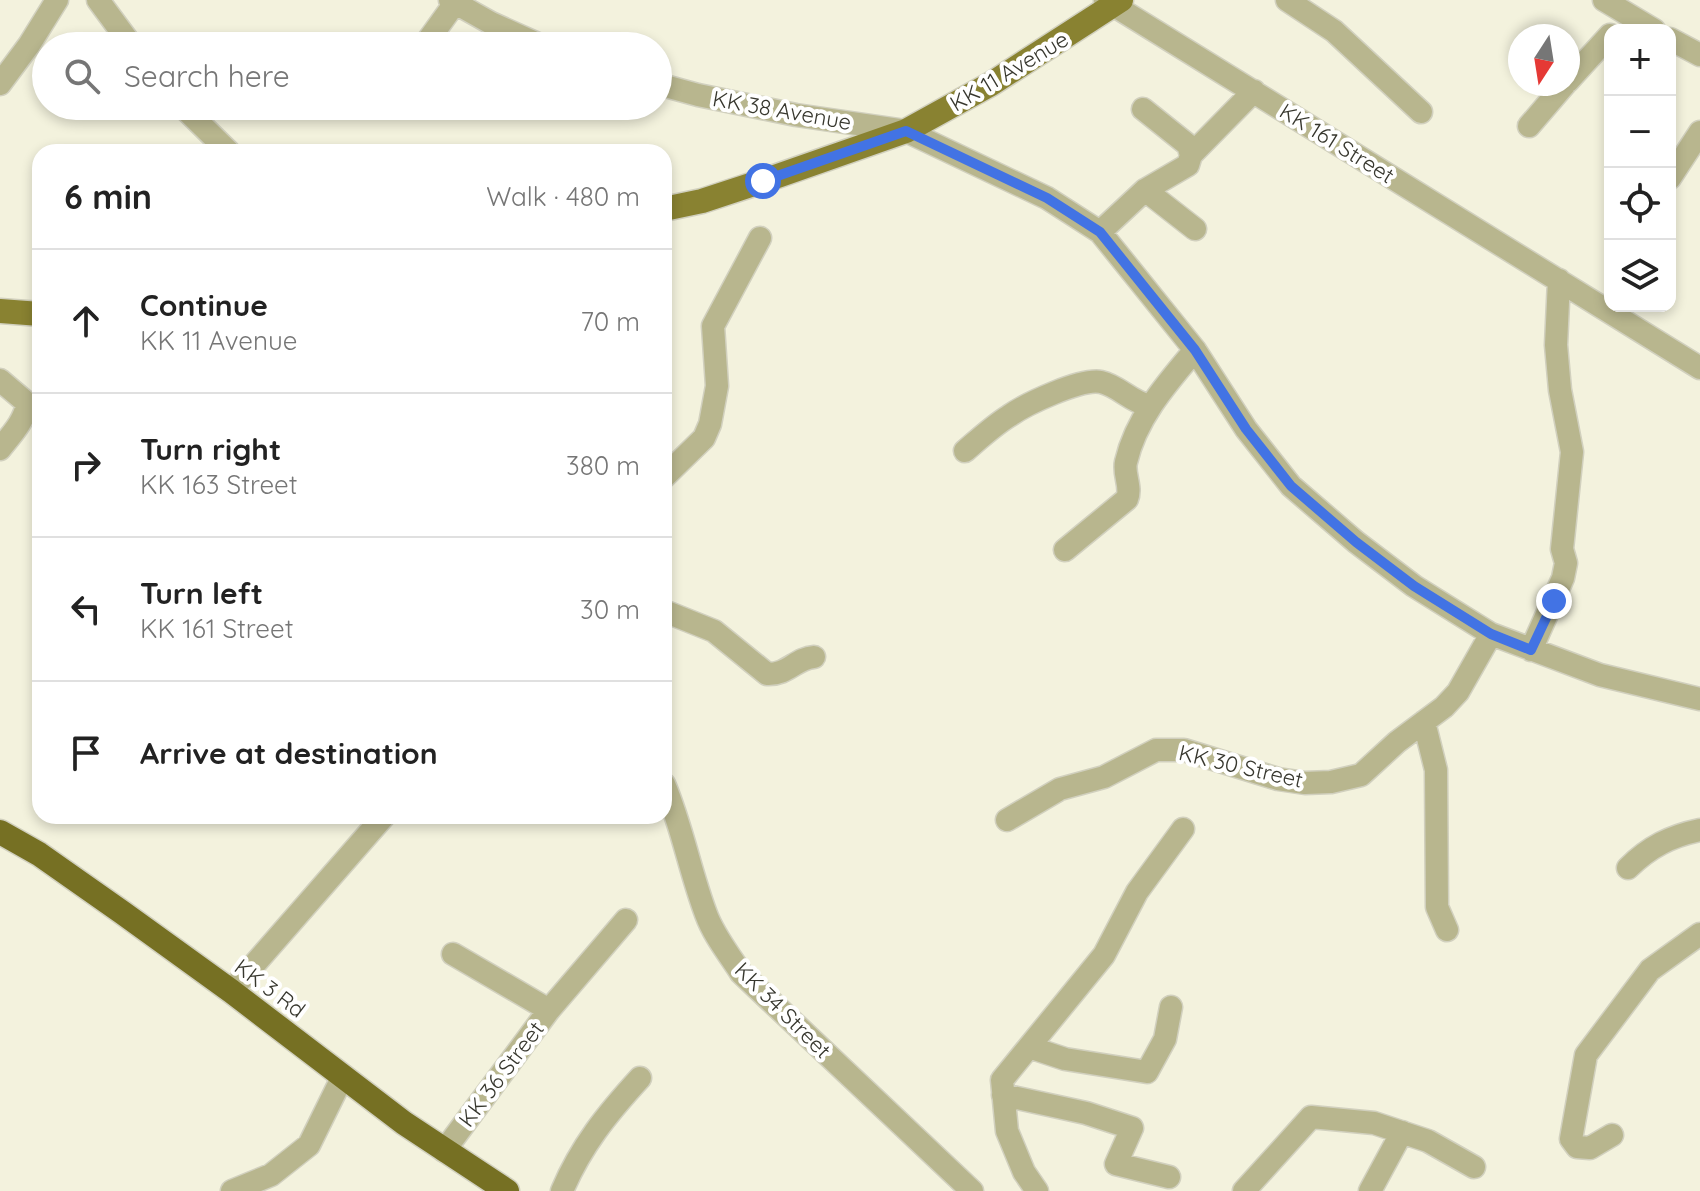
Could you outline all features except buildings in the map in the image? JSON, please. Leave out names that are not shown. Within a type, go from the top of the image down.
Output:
[{"type":"highway","name":"KK 3 Rd","points":[[0,832],[39,854],[231,991],[444,1151],[507,1191]]},
{"type":"main road","name":"KK 11 Avenue","points":[[672,207],[702,201],[906,131],[991,84],[1114,2]]},
{"type":"main road","points":[[0,311],[32,313]]},
{"type":"street","points":[[37,32],[57,0]]},
{"type":"street","points":[[121,32],[104,9],[126,0]]},
{"type":"street","points":[[1287,0],[1334,31],[1421,112]]},
{"type":"street","points":[[1604,0],[1621,23]]},
{"type":"street","points":[[433,32],[453,2],[511,32]]},
{"type":"street","name":"KK 161 Street","points":[[1114,2],[1700,368]]},
{"type":"street","points":[[0,84],[32,40]]},
{"type":"street","points":[[1580,68],[1604,42]]},
{"type":"street","points":[[1676,42],[1700,55]]},
{"type":"street","name":"KK 38 Avenue","points":[[672,88],[796,115],[906,131],[1047,198],[1100,232],[1195,350],[1246,429],[1291,486],[1356,542],[1414,586],[1491,634],[1600,675],[1700,699]]},
{"type":"street","points":[[1100,232],[1145,190],[1188,165],[1191,155],[1254,91]]},
{"type":"street","points":[[1529,126],[1556,96]]},
{"type":"street","points":[[1143,109],[1188,145],[1191,155]]},
{"type":"street","points":[[196,120],[221,144]]},
{"type":"street","points":[[1676,169],[1700,132]]},
{"type":"street","points":[[1145,190],[1195,229]]},
{"type":"street","points":[[672,469],[704,438],[710,424],[717,386],[713,326],[760,238]]},
{"type":"street","points":[[1531,650],[1559,590],[1566,563],[1562,549],[1570,495],[1572,452],[1560,390],[1556,345],[1559,280]]},
{"type":"street","points":[[1065,550],[1127,499],[1125,466],[1130,448],[1150,406],[1195,350]]},
{"type":"street","points":[[0,380],[27,403],[26,413],[0,449]]},
{"type":"street","points":[[965,451],[1011,414],[1077,384],[1091,381],[1113,386],[1138,404],[1150,406]]},
{"type":"street","points":[[672,614],[714,631],[767,674],[778,675],[803,659],[814,657]]},
{"type":"street","name":"KK 30 Street","points":[[1007,820],[1060,789],[1104,777],[1156,750],[1184,750],[1278,779],[1331,782],[1361,775],[1458,692],[1491,634]]},
{"type":"street","points":[[1424,722],[1436,770],[1437,907],[1447,930]]},
{"type":"street","name":"KK 34 Street","points":[[672,804],[706,914],[741,973],[972,1191]]},
{"type":"street","points":[[231,991],[377,824]]},
{"type":"street","points":[[1037,1191],[1024,1172],[1007,1131],[1002,1080],[1104,955],[1137,892],[1183,829]]},
{"type":"street","points":[[1628,868],[1644,851],[1677,835],[1700,830]]},
{"type":"street","points":[[549,1010],[626,920]]},
{"type":"street","points":[[1612,1135],[1590,1148],[1577,1147],[1571,1139],[1586,1055],[1650,970],[1700,934]]},
{"type":"street","name":"KK 36 Street","points":[[444,1151],[549,1010],[453,954]]},
{"type":"street","points":[[1029,1047],[1065,1059],[1147,1072],[1165,1039],[1171,1007]]},
{"type":"street","points":[[232,1191],[271,1175],[309,1145],[343,1076]]},
{"type":"street","points":[[562,1191],[583,1147],[601,1120],[640,1078]]},
{"type":"street","points":[[1003,1095],[1086,1113],[1132,1128],[1116,1164],[1169,1177]]},
{"type":"street","points":[[1244,1191],[1311,1117],[1374,1123],[1428,1141],[1474,1167]]},
{"type":"street","points":[[1370,1191],[1402,1132]]},
{"type":"route","points":[[763,181],[906,131],[1047,198],[1100,232],[1195,350],[1246,429],[1291,486],[1356,542],[1414,586],[1491,634],[1531,650],[1554,601]]}]
